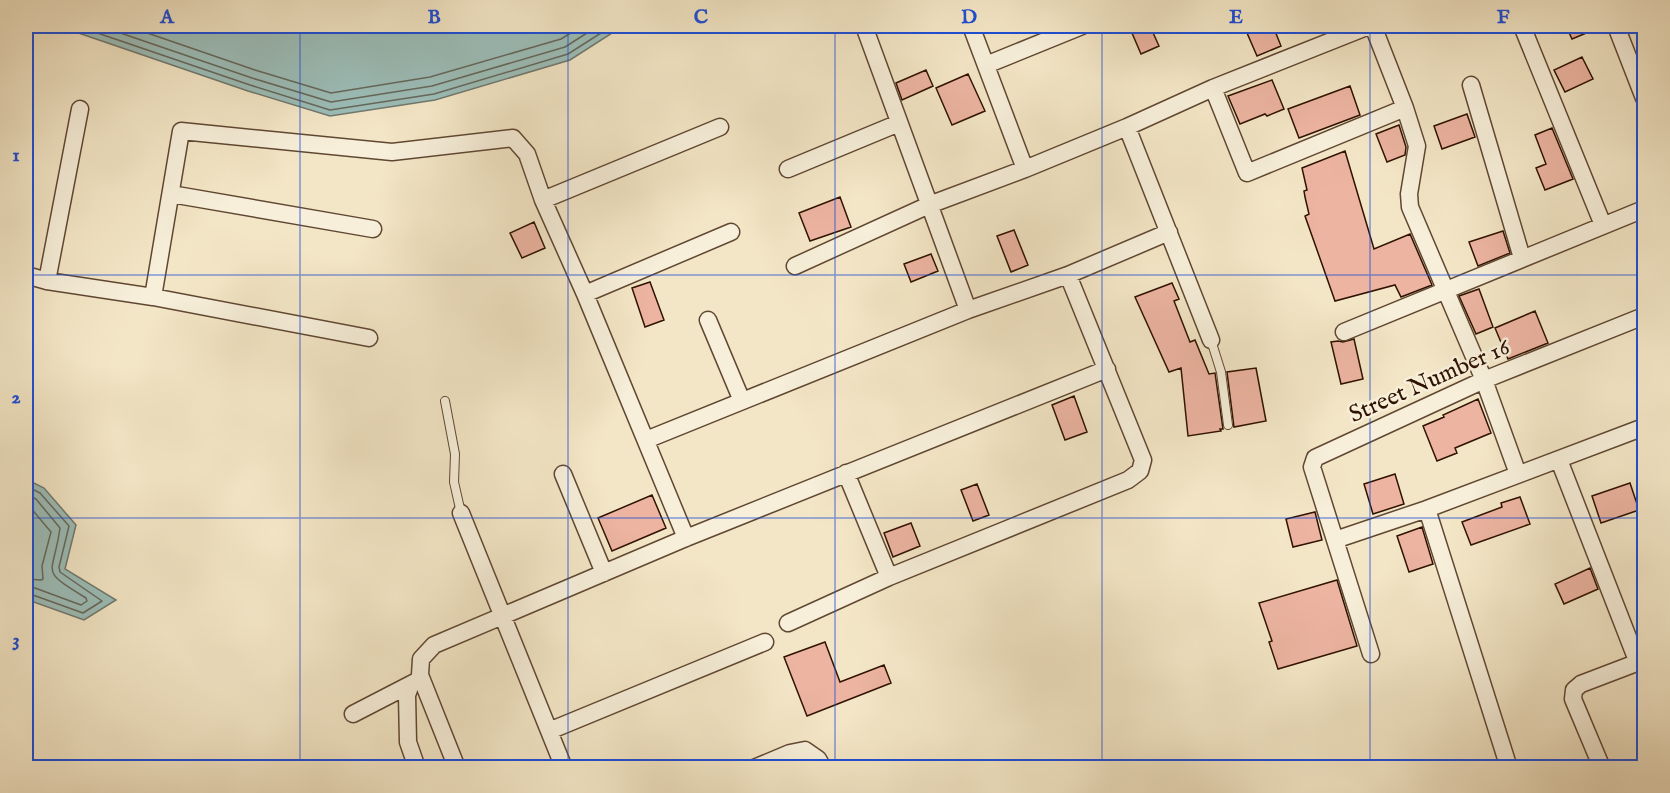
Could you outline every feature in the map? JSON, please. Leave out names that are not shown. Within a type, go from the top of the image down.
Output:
[{"type":"street","points":[[864,26],[968,310]]},
{"type":"street","points":[[971,26],[1025,169]]},
{"type":"street","points":[[986,65],[1082,26]]},
{"type":"street","points":[[795,266],[929,205],[1127,127],[1341,31],[1371,26],[1405,108],[1417,146],[1409,194],[1410,207],[1484,380],[1518,474]]},
{"type":"street","points":[[1521,26],[1603,225]]},
{"type":"street","points":[[1616,26],[1644,98]]},
{"type":"street","points":[[1471,85],[1522,258]]},
{"type":"street","points":[[1214,88],[1247,173],[1405,108]]},
{"type":"street","points":[[47,281],[80,108]]},
{"type":"street","points":[[788,169],[899,123]]},
{"type":"street","points":[[543,200],[720,127]]},
{"type":"street","points":[[1127,127],[1210,340]]},
{"type":"street","points":[[153,297],[182,131],[392,152],[513,138],[526,154],[543,200],[585,294],[686,538]]},
{"type":"street","points":[[171,194],[373,229]]},
{"type":"street","points":[[1344,332],[1644,208]]},
{"type":"street","points":[[585,294],[731,232]]},
{"type":"street","points":[[646,440],[968,310],[1068,275],[1169,232]]},
{"type":"street","points":[[26,275],[47,281],[153,297],[369,338]]},
{"type":"street","points":[[788,623],[889,577],[1128,480],[1140,471],[1143,460],[1068,275]]},
{"type":"street","name":"Street Number 16","points":[[1371,654],[1312,467],[1315,458],[1484,380],[1644,316]]},
{"type":"street","points":[[708,320],[742,401]]},
{"type":"street","points":[[416,765],[408,742],[407,695],[416,682],[421,659],[435,645],[686,538],[1107,369]]},
{"type":"street","points":[[1335,540],[1427,509],[1644,427]]},
{"type":"street","points":[[1559,460],[1641,662],[1581,684],[1574,690],[1573,699],[1602,768]]},
{"type":"street","points":[[846,473],[889,577]]},
{"type":"street","points":[[563,474],[603,573]]},
{"type":"street","points":[[1427,509],[1509,768]]},
{"type":"street","points":[[461,513],[564,768]]},
{"type":"street","points":[[549,731],[765,642]]},
{"type":"street","points":[[353,714],[416,682]]},
{"type":"street","points":[[416,682],[457,768]]},
{"type":"street","points":[[754,768],[790,753],[805,750],[818,759],[823,768]]},
{"type":"lane","points":[[1210,340],[1221,372],[1228,425]]},
{"type":"lane","points":[[446,400],[455,454],[454,482],[461,513]]},
{"type":"water","points":[[58,26],[623,26],[570,60],[435,100],[330,116],[248,91]]},
{"type":"water","points":[[26,479],[44,488],[76,525],[65,569],[116,600],[84,620],[31,601],[26,602]]},
{"type":"building","points":[[1129,26],[1150,26],[1159,46],[1141,54]]},
{"type":"building","points":[[1244,26],[1273,26],[1281,46],[1257,56]]},
{"type":"building","points":[[1566,26],[1603,26],[1572,39]]},
{"type":"building","points":[[1582,57],[1593,79],[1565,92],[1554,70]]},
{"type":"building","points":[[926,70],[933,86],[902,100],[896,83]]},
{"type":"building","points":[[968,74],[985,111],[952,125],[936,88]]},
{"type":"building","points":[[1272,80],[1284,109],[1240,124],[1228,96]]},
{"type":"building","points":[[1350,86],[1360,115],[1299,138],[1288,109]]},
{"type":"building","points":[[1467,114],[1475,137],[1442,149],[1434,126]]},
{"type":"building","points":[[1399,125],[1406,147],[1405,155],[1387,162],[1376,134]]},
{"type":"building","points":[[1552,128],[1573,179],[1545,190],[1536,168],[1546,164],[1535,135]]},
{"type":"building","points":[[1345,151],[1374,249],[1410,234],[1432,285],[1401,297],[1395,285],[1335,301],[1305,216],[1309,214],[1302,168]]},
{"type":"building","points":[[840,197],[851,227],[810,241],[799,213]]},
{"type":"building","points":[[534,222],[545,248],[522,258],[510,233]]},
{"type":"building","points":[[1014,230],[1028,265],[1011,272],[997,236]]},
{"type":"building","points":[[1503,231],[1510,253],[1478,266],[1469,242]]},
{"type":"building","points":[[931,254],[938,271],[911,282],[904,264]]},
{"type":"building","points":[[650,282],[664,320],[645,327],[632,288]]},
{"type":"building","points":[[1172,283],[1179,299],[1174,301],[1190,342],[1195,340],[1209,374],[1215,373],[1223,429],[1220,429],[1221,431],[1188,436],[1181,368],[1169,372],[1135,297]]},
{"type":"building","points":[[1479,289],[1493,327],[1476,334],[1459,296]]},
{"type":"building","points":[[1535,311],[1548,343],[1508,359],[1495,328]]},
{"type":"building","points":[[1354,339],[1363,379],[1341,384],[1331,342]]},
{"type":"building","points":[[1256,368],[1266,421],[1234,427],[1227,372]]},
{"type":"building","points":[[1074,396],[1087,432],[1065,440],[1052,405]]},
{"type":"building","points":[[1478,399],[1491,433],[1455,448],[1457,453],[1437,461],[1423,426]]},
{"type":"building","points":[[1395,474],[1404,504],[1373,514],[1364,484]]},
{"type":"building","points":[[1630,483],[1639,510],[1601,523],[1592,496]]},
{"type":"building","points":[[977,484],[989,515],[973,521],[961,490]]},
{"type":"building","points":[[652,495],[666,528],[612,551],[598,518]]},
{"type":"building","points":[[1520,497],[1530,524],[1471,545],[1462,522],[1502,507],[1501,503]]},
{"type":"building","points":[[1315,512],[1322,540],[1293,547],[1286,519]]},
{"type":"building","points":[[911,523],[920,546],[893,557],[884,533]]},
{"type":"building","points":[[1422,527],[1433,564],[1409,572],[1397,536]]},
{"type":"building","points":[[1590,568],[1598,589],[1564,604],[1555,584]]},
{"type":"building","points":[[1337,580],[1357,646],[1278,669],[1269,642],[1272,641],[1259,603]]},
{"type":"building","points":[[825,642],[840,682],[884,665],[891,683],[807,716],[784,657]]}]
